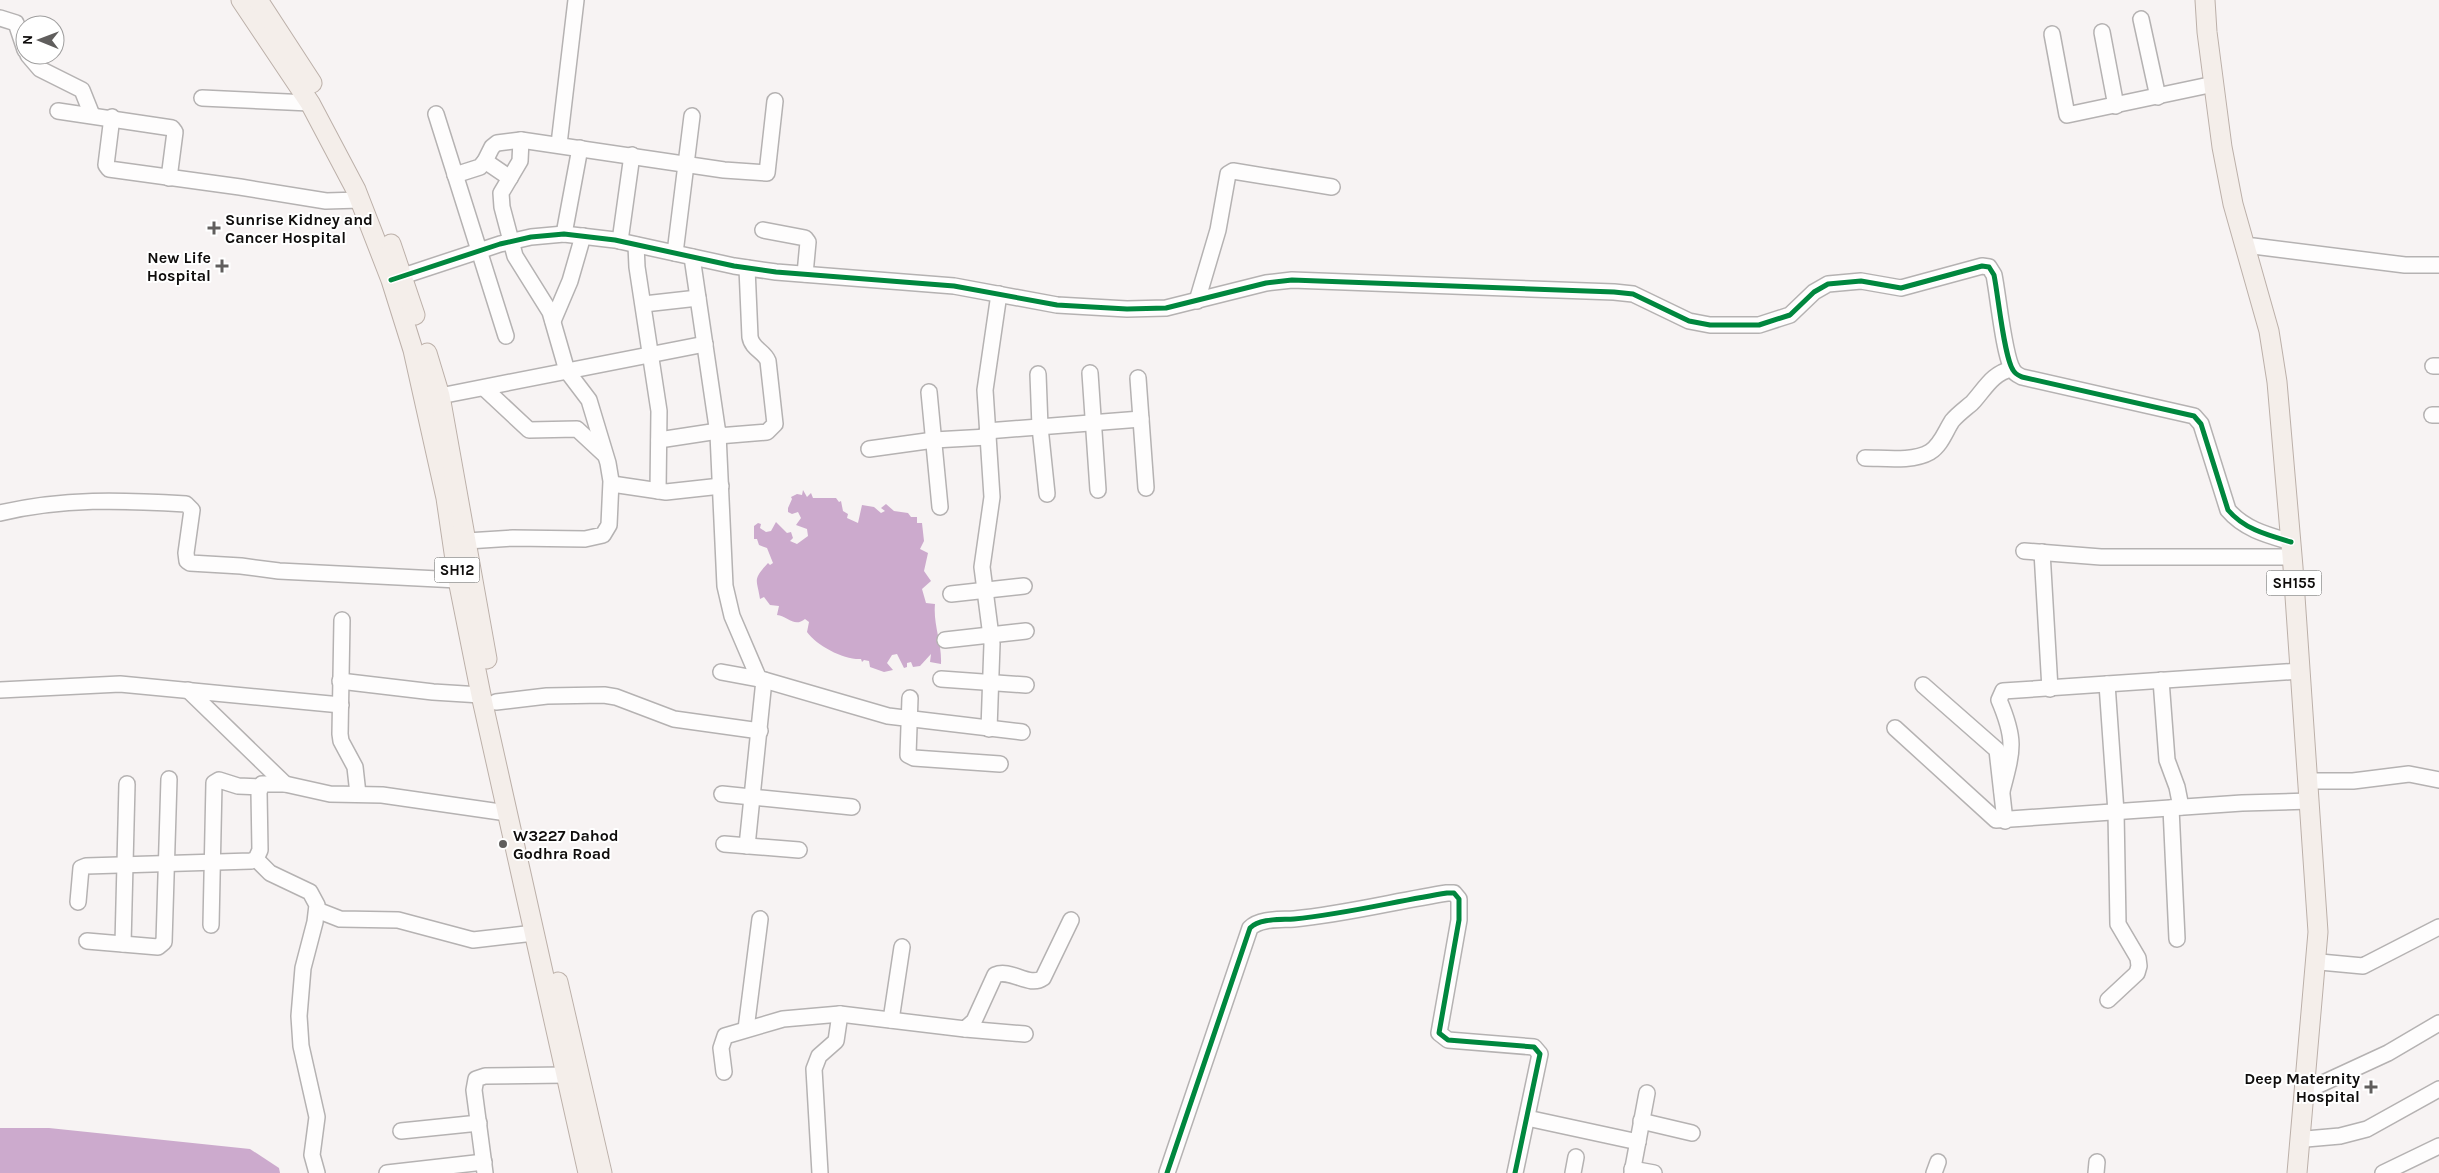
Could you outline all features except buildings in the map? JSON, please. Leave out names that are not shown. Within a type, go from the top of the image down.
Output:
[{"type":"main road","name":"SH12","points":[[241,0],[310,103],[360,200],[397,278],[446,498],[458,580],[489,698],[507,813],[588,1173]]},
{"type":"main road","points":[[258,0],[315,87],[367,184],[397,278],[440,396],[467,542],[489,698],[602,1173]]},
{"type":"main road","name":"SH155","points":[[2205,0],[2222,147],[2233,204],[2269,331],[2277,382],[2291,549],[2318,932],[2296,1173]]},
{"type":"main road","name":"SH155","points":[[2213,0],[2228,140],[2245,221],[2276,321],[2297,550],[2323,912],[2304,1173]]},
{"type":"street","points":[[559,144],[576,0]]},
{"type":"street","points":[[0,18],[15,23]]},
{"type":"street","points":[[2142,19],[2158,96]]},
{"type":"street","points":[[2102,32],[2116,106]]},
{"type":"street","points":[[2052,34],[2067,115],[2214,84]]},
{"type":"street","points":[[37,65],[40,69],[82,90],[92,115]]},
{"type":"street","points":[[202,98],[310,103]]},
{"type":"street","points":[[455,175],[480,167],[485,162],[492,147],[504,142],[522,140],[724,170],[767,173],[775,101]]},
{"type":"street","points":[[58,111],[112,117],[174,129],[169,178]]},
{"type":"street","points":[[436,114],[506,336]]},
{"type":"street","points":[[675,253],[692,116]]},
{"type":"street","points":[[112,117],[106,167],[326,201],[360,200]]},
{"type":"street","points":[[467,542],[506,539],[585,539],[603,535],[608,524],[612,484],[606,456],[589,400],[567,371],[553,321],[545,302],[520,265],[510,242],[501,193],[520,160],[522,140]]},
{"type":"street","points":[[564,234],[580,148]]},
{"type":"street","points":[[620,241],[632,155]]},
{"type":"street","points":[[485,162],[510,178]]},
{"type":"street","points":[[1197,300],[1218,230],[1228,174],[1233,171],[1332,187]]},
{"type":"street","points":[[763,230],[806,238],[808,242],[805,274]]},
{"type":"street","points":[[397,278],[532,236],[564,234],[620,241],[747,268],[954,286],[1057,305],[1127,309],[1166,308],[1266,283],[1292,280],[1614,292],[1633,294],[1689,321],[1710,325],[1760,325],[1790,315],[1814,292],[1828,284],[1861,281],[1901,288],[1982,266],[1989,267],[1994,275],[2012,369],[2022,377],[2194,416],[2201,424],[2228,510],[2237,520],[2291,549]]},
{"type":"street","points":[[553,321],[570,281],[583,236]]},
{"type":"street","points":[[636,245],[637,267],[659,411],[658,492]]},
{"type":"street","points":[[2253,246],[2405,265],[2439,265]]},
{"type":"street","points":[[692,257],[718,434],[728,599],[734,622],[762,679],[760,732],[747,846]]},
{"type":"street","points":[[659,440],[718,434],[767,432],[775,424],[768,361],[751,342],[747,268]]},
{"type":"street","points":[[989,729],[991,634],[983,560],[992,497],[985,390],[999,294]]},
{"type":"street","points":[[644,304],[698,298]]},
{"type":"street","points":[[440,396],[705,344]]},
{"type":"street","points":[[1865,458],[1916,457],[1930,452],[1938,444],[1957,415],[1972,402],[1992,378],[2003,370],[2012,369]]},
{"type":"street","points":[[1090,373],[1098,490]]},
{"type":"street","points":[[1038,374],[1040,427],[1047,494]]},
{"type":"street","points":[[1138,378],[1146,488]]},
{"type":"street","points":[[484,388],[529,430],[576,429],[606,456]]},
{"type":"street","points":[[929,392],[940,507]]},
{"type":"street","points":[[869,449],[1040,427],[1141,419]]},
{"type":"street","points":[[612,484],[658,492],[721,486]]},
{"type":"street","points":[[0,513],[89,500],[186,504],[192,510],[186,553],[187,561],[190,563],[280,571],[458,580]]},
{"type":"street","points":[[2024,551],[2101,556],[2291,549]]},
{"type":"street","points":[[2042,552],[2050,689]]},
{"type":"street","points":[[951,594],[1024,586]]},
{"type":"street","points":[[342,620],[341,741],[355,767],[358,794]]},
{"type":"street","points":[[945,640],[1026,631]]},
{"type":"street","points":[[2002,791],[2010,760],[2012,736],[1999,700],[2003,692],[2300,671]]},
{"type":"street","points":[[721,672],[762,679],[909,720],[1022,732]]},
{"type":"street","points":[[941,679],[1026,685]]},
{"type":"street","points":[[2161,680],[2167,760],[2177,787],[2177,939]]},
{"type":"street","points":[[340,681],[489,698],[616,696],[674,719],[760,732]]},
{"type":"street","points":[[0,690],[120,684],[340,705]]},
{"type":"street","points":[[2107,684],[2116,812],[2118,924],[2138,958],[2139,966],[2137,973],[2108,1000]]},
{"type":"street","points":[[1923,685],[1997,750],[2005,821]]},
{"type":"street","points":[[188,690],[285,784]]},
{"type":"street","points":[[910,698],[908,756],[1000,764]]},
{"type":"street","points":[[1895,728],[1989,816],[2005,821],[2176,808],[2310,801]]},
{"type":"street","points":[[2314,781],[2353,781],[2409,774],[2439,780]]},
{"type":"street","points":[[87,941],[158,947],[164,942],[168,863],[169,779]]},
{"type":"street","points":[[212,925],[211,862],[214,783],[219,780],[238,786],[260,787],[264,784],[285,784],[330,794],[382,795],[507,813]]},
{"type":"street","points":[[122,944],[127,784]]},
{"type":"street","points":[[256,859],[260,850],[260,787]]},
{"type":"street","points":[[722,794],[852,807]]},
{"type":"street","points":[[724,844],[799,850]]},
{"type":"street","points":[[78,902],[81,868],[256,859],[270,872],[310,892],[315,899],[317,910],[303,968],[299,1016],[301,1046],[317,1117],[312,1155],[317,1173]]},
{"type":"street","points":[[1166,1173],[1250,928],[1259,922],[1318,916],[1447,893],[1454,893],[1459,899],[1459,920],[1439,1033],[1448,1040],[1538,1049],[1540,1064],[1515,1173]]},
{"type":"street","points":[[317,910],[340,919],[398,920],[473,940],[534,933]]},
{"type":"street","points":[[746,1029],[760,919]]},
{"type":"street","points":[[965,1029],[974,1021],[995,975],[1007,973],[1034,982],[1044,978],[1071,920]]},
{"type":"street","points":[[2320,962],[2363,966],[2439,927]]},
{"type":"street","points":[[891,1020],[902,947]]},
{"type":"street","points":[[820,1173],[814,1069],[819,1056],[836,1041],[840,1014]]},
{"type":"street","points":[[724,1072],[721,1042],[725,1036],[783,1019],[840,1014],[1025,1034]]},
{"type":"street","points":[[2310,1089],[2388,1053],[2439,1023]]},
{"type":"street","points":[[387,1173],[485,1167],[474,1082],[480,1076],[566,1075]]},
{"type":"street","points":[[2306,1139],[2340,1136],[2367,1129],[2439,1089]]},
{"type":"street","points":[[1647,1093],[1632,1171],[1654,1173]]},
{"type":"street","points":[[1528,1118],[1638,1142]]},
{"type":"street","points":[[1641,1121],[1692,1133]]},
{"type":"street","points":[[402,1131],[479,1123]]},
{"type":"street","points":[[2383,1173],[2439,1146]]},
{"type":"street","points":[[1572,1173],[1576,1157]]},
{"type":"shaded area","points":[[803,490],[807,497],[811,493],[813,498],[836,498],[839,502],[841,501],[843,511],[848,514],[847,518],[858,523],[862,505],[874,507],[881,513],[885,511],[881,508],[886,504],[894,511],[908,513],[911,517],[917,517],[917,523],[922,523],[924,541],[920,549],[928,553],[924,571],[931,581],[922,589],[926,603],[935,604],[941,664],[930,662],[931,654],[920,666],[913,667],[911,662],[907,663],[907,667],[904,668],[897,654],[892,655],[887,663],[893,670],[884,672],[870,667],[869,661],[864,660],[862,662],[861,659],[839,655],[824,647],[807,632],[809,622],[805,619],[794,622],[777,615],[779,606],[770,605],[764,597],[760,599],[757,583],[758,577],[768,563],[770,565],[773,563],[767,548],[759,545],[757,539],[754,539],[754,526],[758,523],[761,524],[760,528],[766,532],[771,531],[776,522],[787,533],[791,532],[793,538],[790,541],[797,544],[808,536],[807,529],[796,525],[801,518],[798,512],[792,514],[788,512],[791,497],[797,494],[802,495]]},
{"type":"shaded area","points":[[0,1128],[49,1128],[250,1149],[279,1168],[280,1173],[0,1173]]},
{"type":"cycle path","points":[[391,280],[500,244],[531,237],[564,234],[615,240],[734,266],[776,272],[954,286],[1057,305],[1127,309],[1166,308],[1266,283],[1292,280],[1614,292],[1633,294],[1689,321],[1710,325],[1759,325],[1790,315],[1814,292],[1828,284],[1861,281],[1901,288],[1982,266],[1989,267],[1994,275],[2007,352],[2010,363],[2016,373],[2022,377],[2194,416],[2201,424],[2228,510],[2234,517],[2249,527],[2291,542]]},
{"type":"cycle path","points":[[1167,1173],[1250,928],[1265,921],[1333,914],[1447,893],[1454,893],[1459,899],[1459,920],[1439,1033],[1448,1040],[1534,1047],[1540,1054],[1515,1173]]},
{"type":"place","name":"Sunrise Kidney and Cancer Hospital","points":[[214,228]]},
{"type":"place","name":"New Life Hospital","points":[[222,266]]},
{"type":"place","name":"W3227 Dahod Godhra Road","points":[[503,844]]},
{"type":"place","name":"Deep Maternity Hospital","points":[[2371,1087]]}]
